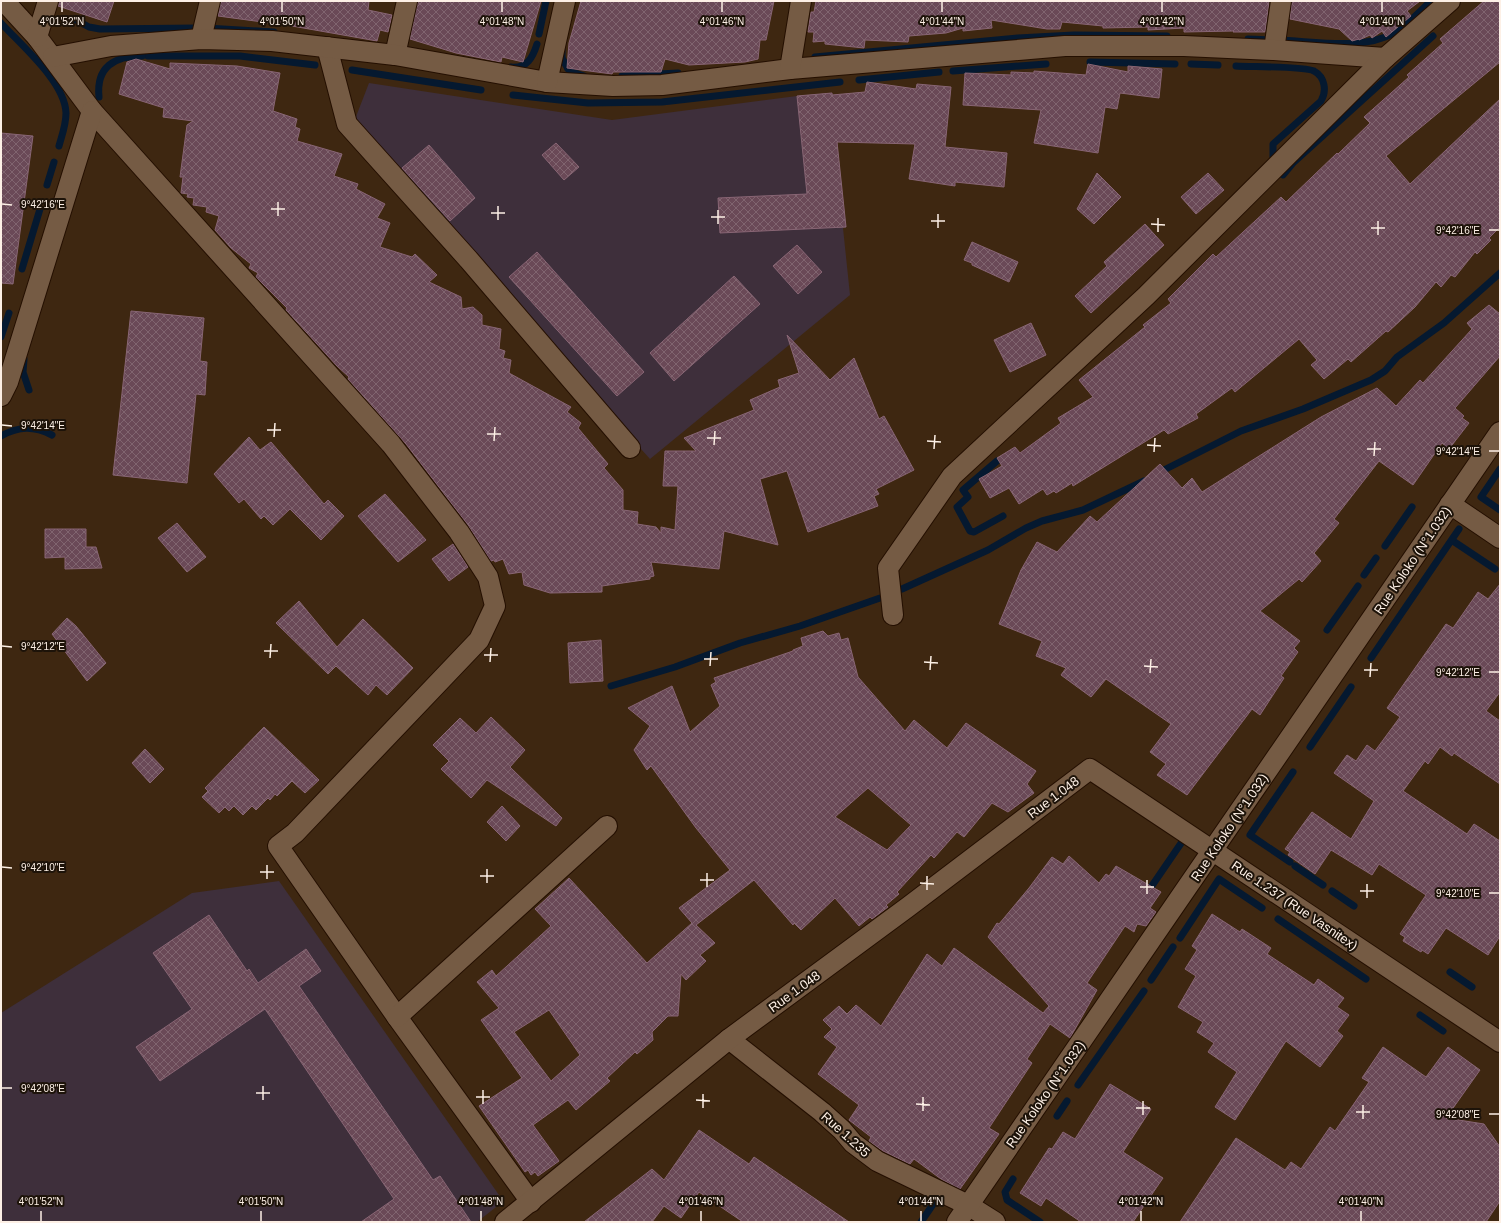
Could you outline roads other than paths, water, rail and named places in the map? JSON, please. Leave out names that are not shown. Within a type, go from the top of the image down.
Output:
[{"type":"street","points":[[4,1],[37,37],[92,111],[391,444],[459,532],[488,577],[495,606],[479,640],[295,833],[278,846],[397,1016],[531,1202]]},
{"type":"street","points":[[37,37],[48,1]]},
{"type":"street","points":[[201,38],[210,1]]},
{"type":"street","points":[[395,55],[407,1]]},
{"type":"street","points":[[547,82],[565,1]]},
{"type":"street","points":[[790,70],[801,1]]},
{"type":"street","points":[[1274,50],[1281,1]]},
{"type":"street","points":[[893,616],[888,568],[952,476],[1146,296],[1385,58],[1450,1]]},
{"type":"street","points":[[53,57],[111,46],[201,38],[272,41],[395,55],[547,82],[613,86],[662,85],[790,70],[1064,46],[1184,46],[1274,50],[1385,58]]},
{"type":"street","points":[[326,47],[347,124],[469,260],[630,448]]},
{"type":"street","points":[[1,396],[8,382],[92,111]]},
{"type":"street","name":"Rue Koloko (N°1.032)","points":[[957,1222],[1500,432]]},
{"type":"street","points":[[1450,504],[1500,538]]},
{"type":"street","name":"Rue 1.237 (Rue Vasnitex)","points":[[1090,769],[1500,1042]]},
{"type":"street","name":"Rue 1.048","points":[[504,1222],[531,1202],[730,1039],[1090,769]]},
{"type":"street","points":[[397,1016],[607,826]]},
{"type":"street","name":"Rue 1.235","points":[[730,1039],[822,1112],[866,1154],[877,1161],[968,1205],[994,1222]]},
{"type":"waterway","points":[[539,34],[546,1]]},
{"type":"waterway","points":[[1278,40],[1337,44],[1367,42],[1381,39],[1404,26],[1431,1]]},
{"type":"waterway","points":[[76,20],[89,27],[100,29],[199,28]]},
{"type":"waterway","points":[[1,23],[41,65],[58,89],[64,101],[66,117],[59,146]]},
{"type":"waterway","points":[[206,28],[274,32]]},
{"type":"waterway","points":[[815,57],[1018,38],[1074,35],[1167,36]]},
{"type":"waterway","points":[[1274,170],[1283,175],[1293,163],[1433,36]]},
{"type":"waterway","points":[[1248,39],[1272,40]]},
{"type":"waterway","points":[[511,67],[517,67],[525,64],[531,58],[537,44]]},
{"type":"waterway","points":[[562,50],[562,58],[567,67]]},
{"type":"waterway","points":[[99,97],[101,78],[109,65],[123,58],[142,56]]},
{"type":"waterway","points":[[148,56],[240,56],[315,65]]},
{"type":"waterway","points":[[1090,62],[1175,64]]},
{"type":"waterway","points":[[953,71],[1046,64]]},
{"type":"waterway","points":[[1191,64],[1218,65]]},
{"type":"waterway","points":[[1236,66],[1289,67],[1308,69],[1314,71],[1323,80],[1324,93],[1321,101],[1273,144],[1273,165]]},
{"type":"waterway","points":[[568,69],[584,76]]},
{"type":"waterway","points":[[352,70],[481,90]]},
{"type":"waterway","points":[[859,80],[939,72]]},
{"type":"waterway","points":[[622,76],[678,73]]},
{"type":"waterway","points":[[513,95],[588,103],[662,102],[840,82]]},
{"type":"waterway","points":[[47,185],[54,162]]},
{"type":"waterway","points":[[22,269],[40,209]]},
{"type":"waterway","points":[[1156,474],[1241,431],[1303,409],[1371,380],[1385,371],[1397,357],[1444,323],[1500,273]]},
{"type":"waterway","points":[[1,337],[9,313]]},
{"type":"waterway","points":[[24,359],[23,372],[29,390]]},
{"type":"waterway","points":[[1,436],[14,430],[26,428],[39,430],[52,435]]},
{"type":"waterway","points":[[997,461],[963,490],[968,497],[957,507],[970,531],[974,532],[1003,516]]},
{"type":"waterway","points":[[1500,469],[1481,497],[1500,510]]},
{"type":"waterway","points":[[902,589],[988,550],[1026,528],[1042,521],[1083,510],[1144,481]]},
{"type":"waterway","points":[[1385,546],[1412,507]]},
{"type":"waterway","points":[[1371,658],[1459,529]]},
{"type":"waterway","points":[[1453,541],[1495,569]]},
{"type":"waterway","points":[[1364,575],[1376,558]]},
{"type":"waterway","points":[[1327,630],[1358,586]]},
{"type":"waterway","points":[[611,686],[675,667],[740,643],[800,626],[880,598]]},
{"type":"waterway","points":[[1310,747],[1351,687]]},
{"type":"waterway","points":[[1290,862],[1250,835],[1293,772]]},
{"type":"waterway","points":[[1147,893],[1186,836]]},
{"type":"waterway","points":[[1295,866],[1323,885]]},
{"type":"waterway","points":[[1180,938],[1219,879],[1262,908]]},
{"type":"waterway","points":[[1332,891],[1354,906]]},
{"type":"waterway","points":[[1278,919],[1366,979]]},
{"type":"waterway","points":[[1151,980],[1173,947]]},
{"type":"waterway","points":[[1450,972],[1472,987]]},
{"type":"waterway","points":[[1078,1085],[1144,991]]},
{"type":"waterway","points":[[1420,1015],[1443,1031]]},
{"type":"waterway","points":[[1057,1116],[1067,1101]]},
{"type":"waterway","points":[[1013,1179],[1005,1192],[1007,1200],[1040,1222]]},
{"type":"waterway","points":[[921,1222],[938,1197]]}]
